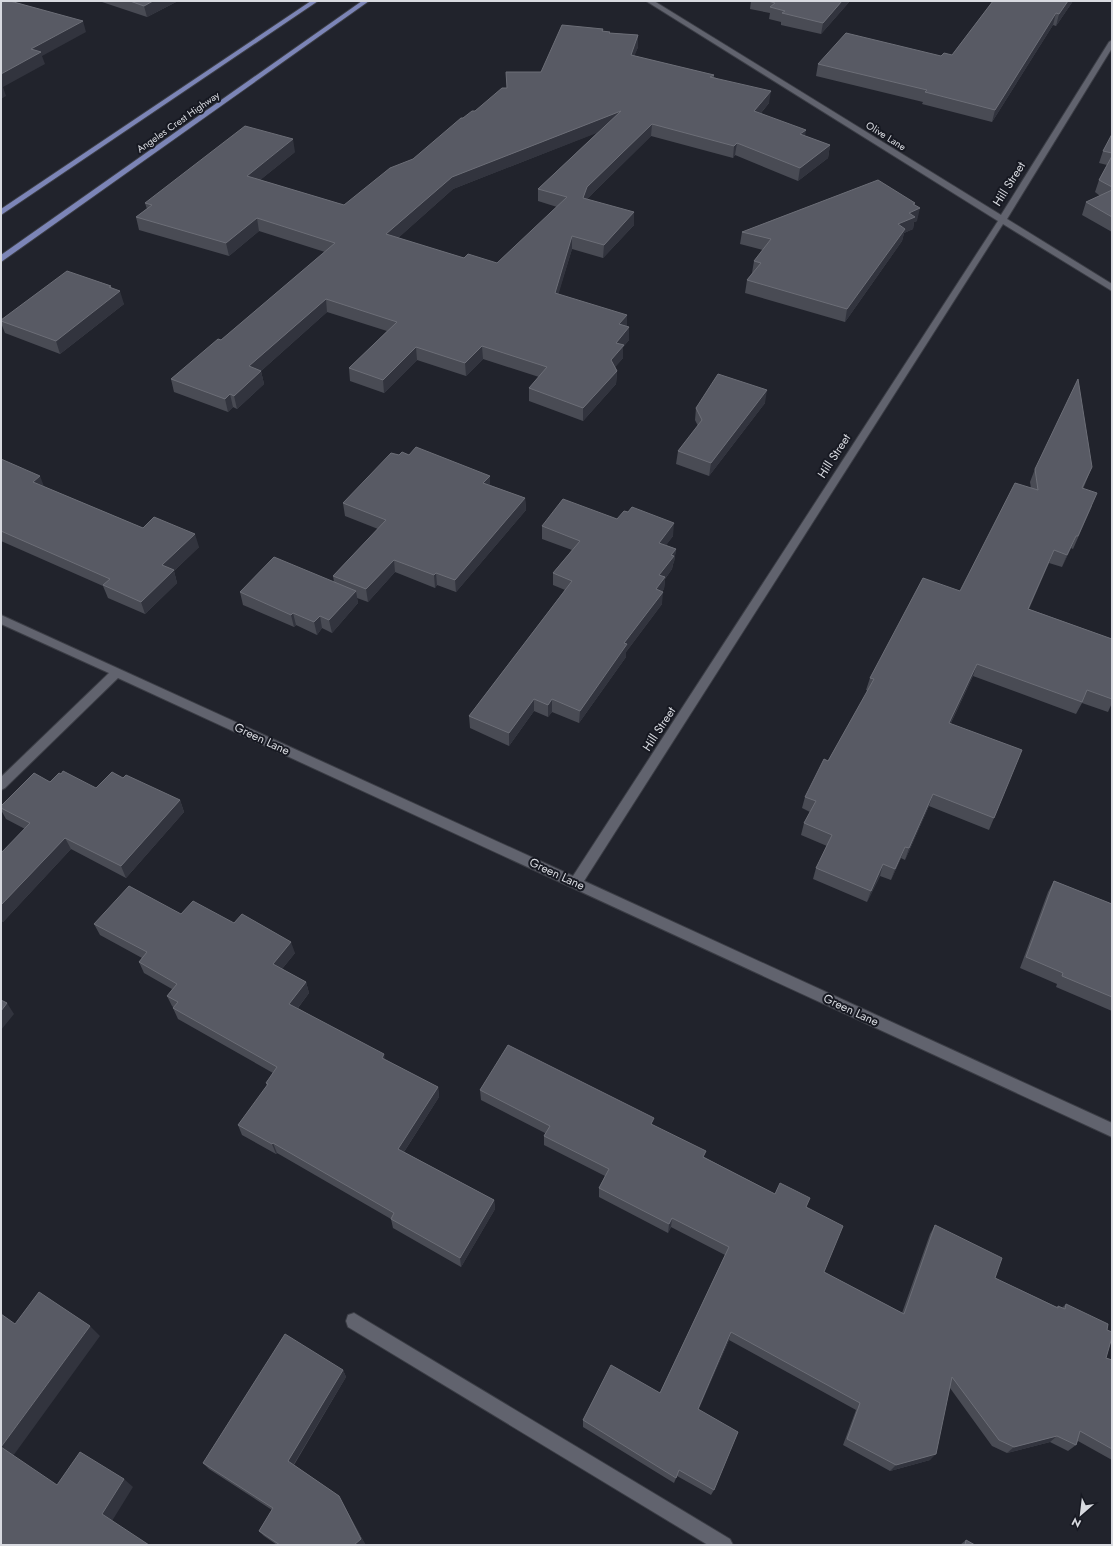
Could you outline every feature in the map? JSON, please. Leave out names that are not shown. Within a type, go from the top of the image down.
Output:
[{"type":"main road","name":"Angeles Crest Highway","points":[[1,213],[314,1]]},
{"type":"main road","name":"Angeles Crest Highway","points":[[1,259],[366,1]]},
{"type":"street","name":"Olive Lane","points":[[649,1],[1112,288]]},
{"type":"street","name":"Hill Street","points":[[576,883],[1002,220],[1112,42]]},
{"type":"street","name":"Green Lane","points":[[1,619],[1112,1130]]},
{"type":"street","points":[[1,785],[117,672]]},
{"type":"street","points":[[354,1321],[724,1545]]},
{"type":"building","points":[[1,1],[10,1],[83,21],[31,49],[41,52],[1,74]]},
{"type":"building","points":[[130,1],[153,1],[144,6]]},
{"type":"building","points":[[768,1],[842,1],[823,23],[782,13],[785,11],[770,7],[775,3]]},
{"type":"building","points":[[993,1],[1068,1],[1059,14],[1056,13],[995,110],[925,92],[927,90],[818,64],[846,33],[941,56],[944,53],[952,55]]},
{"type":"building","points":[[562,25],[603,29],[602,31],[610,32],[609,33],[638,35],[631,55],[714,75],[710,77],[771,91],[754,111],[806,130],[800,134],[830,145],[800,168],[737,143],[734,146],[652,124],[587,187],[583,198],[634,212],[604,245],[572,236],[555,293],[627,315],[619,324],[629,327],[616,343],[624,345],[611,360],[617,371],[583,408],[529,388],[547,367],[482,346],[465,363],[416,347],[383,380],[349,368],[397,322],[326,299],[249,366],[261,371],[234,396],[230,394],[225,399],[171,379],[218,339],[221,340],[335,243],[257,218],[226,243],[136,217],[152,205],[145,203],[245,126],[293,139],[247,176],[344,205],[390,168],[413,159],[461,118],[472,111],[475,111],[502,88],[507,88],[506,72],[541,72]],"holes":[[[621,111],[538,189],[567,197],[497,263],[468,254],[464,258],[386,234],[452,177]]]},
{"type":"building","points":[[1112,134],[1112,153],[1103,151]]},
{"type":"building","points":[[1112,156],[1112,187],[1099,180]]},
{"type":"building","points":[[878,180],[915,203],[913,204],[920,208],[909,213],[915,217],[898,224],[905,229],[847,309],[747,280],[761,263],[754,261],[771,239],[742,232]]},
{"type":"building","points":[[1112,190],[1112,217],[1086,202]]},
{"type":"building","points":[[67,271],[111,286],[109,287],[120,291],[56,341],[1,321],[1,320]]},
{"type":"building","points":[[718,374],[767,390],[711,463],[678,451],[702,420],[696,408]]},
{"type":"building","points":[[1078,379],[1092,467],[1082,488],[1097,493],[1078,536],[1076,536],[1067,555],[1054,550],[1028,609],[1112,639],[1112,699],[1087,690],[1082,702],[977,664],[949,723],[1022,750],[994,818],[933,794],[909,848],[905,847],[895,869],[883,864],[871,891],[816,868],[832,835],[804,823],[816,801],[805,797],[824,759],[828,761],[874,679],[870,678],[923,578],[960,591],[1015,483],[1038,490],[1035,469]]},
{"type":"building","points":[[416,447],[490,476],[483,483],[525,498],[455,580],[436,573],[434,575],[394,560],[366,589],[333,576],[386,520],[343,503],[391,453],[399,455],[402,452],[409,455]]},
{"type":"building","points":[[1,459],[40,476],[33,482],[143,528],[154,517],[195,534],[162,565],[174,570],[141,602],[103,585],[110,579],[1,531]]},
{"type":"building","points":[[563,499],[617,519],[624,511],[628,512],[632,507],[674,523],[659,543],[676,549],[671,555],[674,556],[659,575],[665,577],[656,589],[663,592],[624,643],[627,644],[580,711],[552,699],[548,705],[534,699],[509,733],[469,716],[572,581],[553,573],[580,541],[542,526]]},
{"type":"building","points":[[274,557],[356,591],[329,620],[320,616],[314,622],[293,613],[291,615],[240,592]]},
{"type":"building","points":[[63,771],[96,788],[112,772],[123,778],[126,775],[180,800],[121,866],[65,838],[1,905],[1,853],[30,823],[1,808],[1,806],[34,773],[50,782]]},
{"type":"building","points":[[1054,881],[1112,904],[1112,997],[1062,976],[1063,973],[1026,957]]},
{"type":"building","points":[[129,886],[181,914],[193,901],[234,923],[242,914],[291,942],[273,964],[306,982],[289,1004],[384,1054],[382,1058],[438,1087],[398,1149],[494,1200],[460,1258],[391,1219],[394,1213],[273,1143],[272,1144],[238,1125],[268,1084],[266,1083],[277,1067],[173,1008],[178,1002],[167,996],[177,984],[139,962],[147,952],[94,924]]},
{"type":"building","points":[[1,1000],[7,1003],[1,1011]]},
{"type":"building","points":[[508,1045],[654,1118],[651,1124],[706,1151],[703,1157],[775,1194],[780,1183],[810,1198],[806,1207],[843,1226],[824,1272],[904,1314],[935,1225],[1002,1258],[995,1278],[1058,1308],[1058,1306],[1065,1309],[1066,1304],[1108,1324],[1107,1330],[1112,1332],[1106,1358],[1112,1360],[1112,1449],[1080,1431],[1076,1445],[1057,1436],[1014,1447],[999,1440],[952,1377],[936,1454],[896,1465],[847,1439],[860,1403],[731,1332],[698,1409],[738,1432],[714,1490],[679,1470],[676,1478],[583,1420],[611,1365],[660,1393],[729,1247],[672,1218],[669,1224],[599,1188],[609,1169],[544,1136],[550,1126],[480,1090]]},
{"type":"building","points":[[39,1292],[90,1326],[1,1447],[1,1314],[15,1324]]},
{"type":"building","points":[[285,1334],[343,1370],[288,1461],[339,1496],[361,1539],[354,1545],[280,1545],[259,1531],[273,1508],[203,1463]]},
{"type":"building","points":[[1,1447],[57,1485],[80,1452],[124,1479],[102,1514],[149,1545],[1,1545]]},
{"type":"building","points":[[966,1540],[975,1545],[965,1545]]}]
